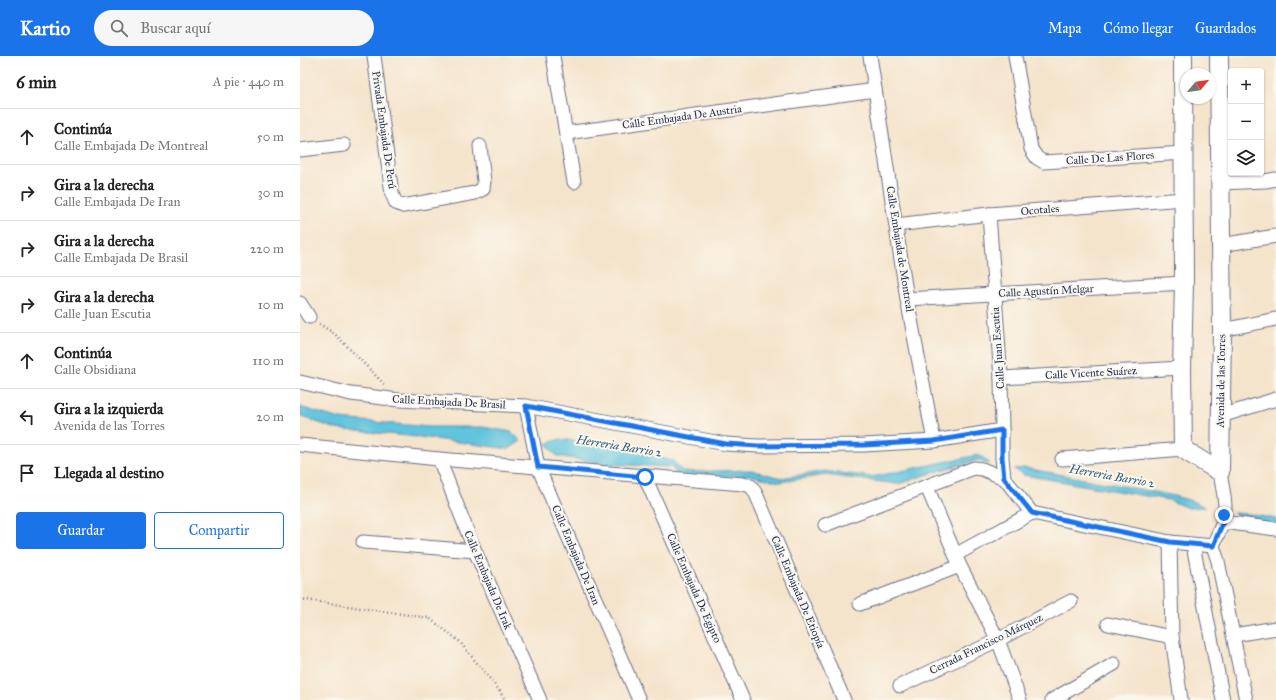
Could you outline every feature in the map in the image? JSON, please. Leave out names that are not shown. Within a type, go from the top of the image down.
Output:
[{"type":"main road","points":[[1182,56],[1184,153],[1184,283],[1182,368],[1183,449],[1220,472]]},
{"type":"main road","name":"Avenida de las Torres","points":[[1219,56],[1222,330],[1220,472]]},
{"type":"street","name":"Privada Embajada De Perú","points":[[374,56],[392,194],[396,203],[404,206],[475,193],[483,189],[484,181],[480,146]]},
{"type":"street","points":[[553,56],[574,182]]},
{"type":"street","name":"Calle Embajada de Montreal","points":[[870,56],[907,299],[934,441]]},
{"type":"street","name":"Calle De Las Flores","points":[[1015,56],[1031,149],[1037,158],[1044,162],[1184,153]]},
{"type":"street","name":"Calle Embajada De Austria","points":[[566,133],[875,90]]},
{"type":"street","points":[[300,150],[344,145]]},
{"type":"street","points":[[1221,183],[1265,181],[1276,178]]},
{"type":"street","name":"Ocotales","points":[[896,225],[989,214],[1184,199]]},
{"type":"street","name":"Calle Juan Escutia","points":[[989,214],[1000,378],[1003,469]]},
{"type":"street","points":[[1221,245],[1276,236]]},
{"type":"street","name":"Calle Agustín Melgar","points":[[907,299],[1184,283]]},
{"type":"street","points":[[300,303],[309,317]]},
{"type":"street","points":[[1222,330],[1276,319]]},
{"type":"street","name":"Calle Vicente Suárez","points":[[1000,378],[1182,368]]},
{"type":"street","name":"Calle Embajada De Brasil","points":[[300,382],[351,394],[399,400],[526,406],[726,444],[758,446],[864,445],[934,441],[1002,430]]},
{"type":"street","points":[[1221,416],[1276,399]]},
{"type":"street","name":"Calle Embajada De Iran","points":[[526,406],[538,467],[639,700]]},
{"type":"street","points":[[300,444],[439,459],[645,477]]},
{"type":"street","points":[[1062,460],[1183,449]]},
{"type":"street","name":"Calle Embajada De Irak","points":[[439,459],[475,551],[540,700]]},
{"type":"street","points":[[825,525],[974,468],[1003,469],[1032,513]]},
{"type":"street","name":"Avenida de las Torres","points":[[1213,546],[1223,522],[1225,501],[1220,472]]},
{"type":"street","name":"Calle Embajada De Etiopía","points":[[645,477],[751,486],[756,494],[844,700]]},
{"type":"street","name":"Calle Embajada De Egipto","points":[[645,477],[743,700]]},
{"type":"street","points":[[928,486],[957,560],[998,640],[1020,700]]},
{"type":"street","points":[[860,604],[957,560],[1032,513],[1170,542],[1213,546],[1218,561],[1234,635],[1246,700]]},
{"type":"street","points":[[1223,522],[1276,529]]},
{"type":"street","points":[[363,542],[475,551]]},
{"type":"street","points":[[1170,542],[1172,637],[1182,700]]},
{"type":"street","points":[[1193,545],[1224,700]]},
{"type":"street","name":"Cerrada Francisco Márquez","points":[[900,686],[998,640],[1071,601]]},
{"type":"street","points":[[1108,624],[1172,637]]},
{"type":"street","points":[[1234,635],[1276,628]]},
{"type":"street","points":[[1052,700],[1114,664]]},
{"type":"path","points":[[309,317],[335,334],[399,400]]},
{"type":"path","points":[[300,599],[429,618],[459,641],[499,690],[504,700]]},
{"type":"water","points":[[300,407],[340,419],[429,427],[482,427],[512,432],[521,441],[509,449],[428,438],[336,429],[300,416]]},
{"type":"water","points":[[560,439],[602,444],[673,461],[683,472],[751,470],[781,478],[825,471],[872,477],[978,455],[984,458],[989,464],[978,460],[898,484],[825,475],[780,482],[749,475],[680,478],[671,467],[604,464],[557,456],[546,444]]},
{"type":"water","points":[[1025,468],[1170,495],[1189,500],[1206,507],[1188,508],[1169,500],[1024,475],[1014,469]]},
{"type":"water","points":[[1233,513],[1249,514],[1276,519],[1276,525],[1248,520]]},
{"type":"route","points":[[645,477],[538,467],[526,406],[726,444],[758,446],[864,445],[934,441],[1002,430],[1002,470],[1004,478],[1032,513],[1170,542],[1213,546],[1223,522],[1224,515]]},
{"type":"water label","name":"Herreria Barrio 2","points":[[619,446]]},
{"type":"water label","name":"Herreria Barrio 2","points":[[1112,476]]}]
